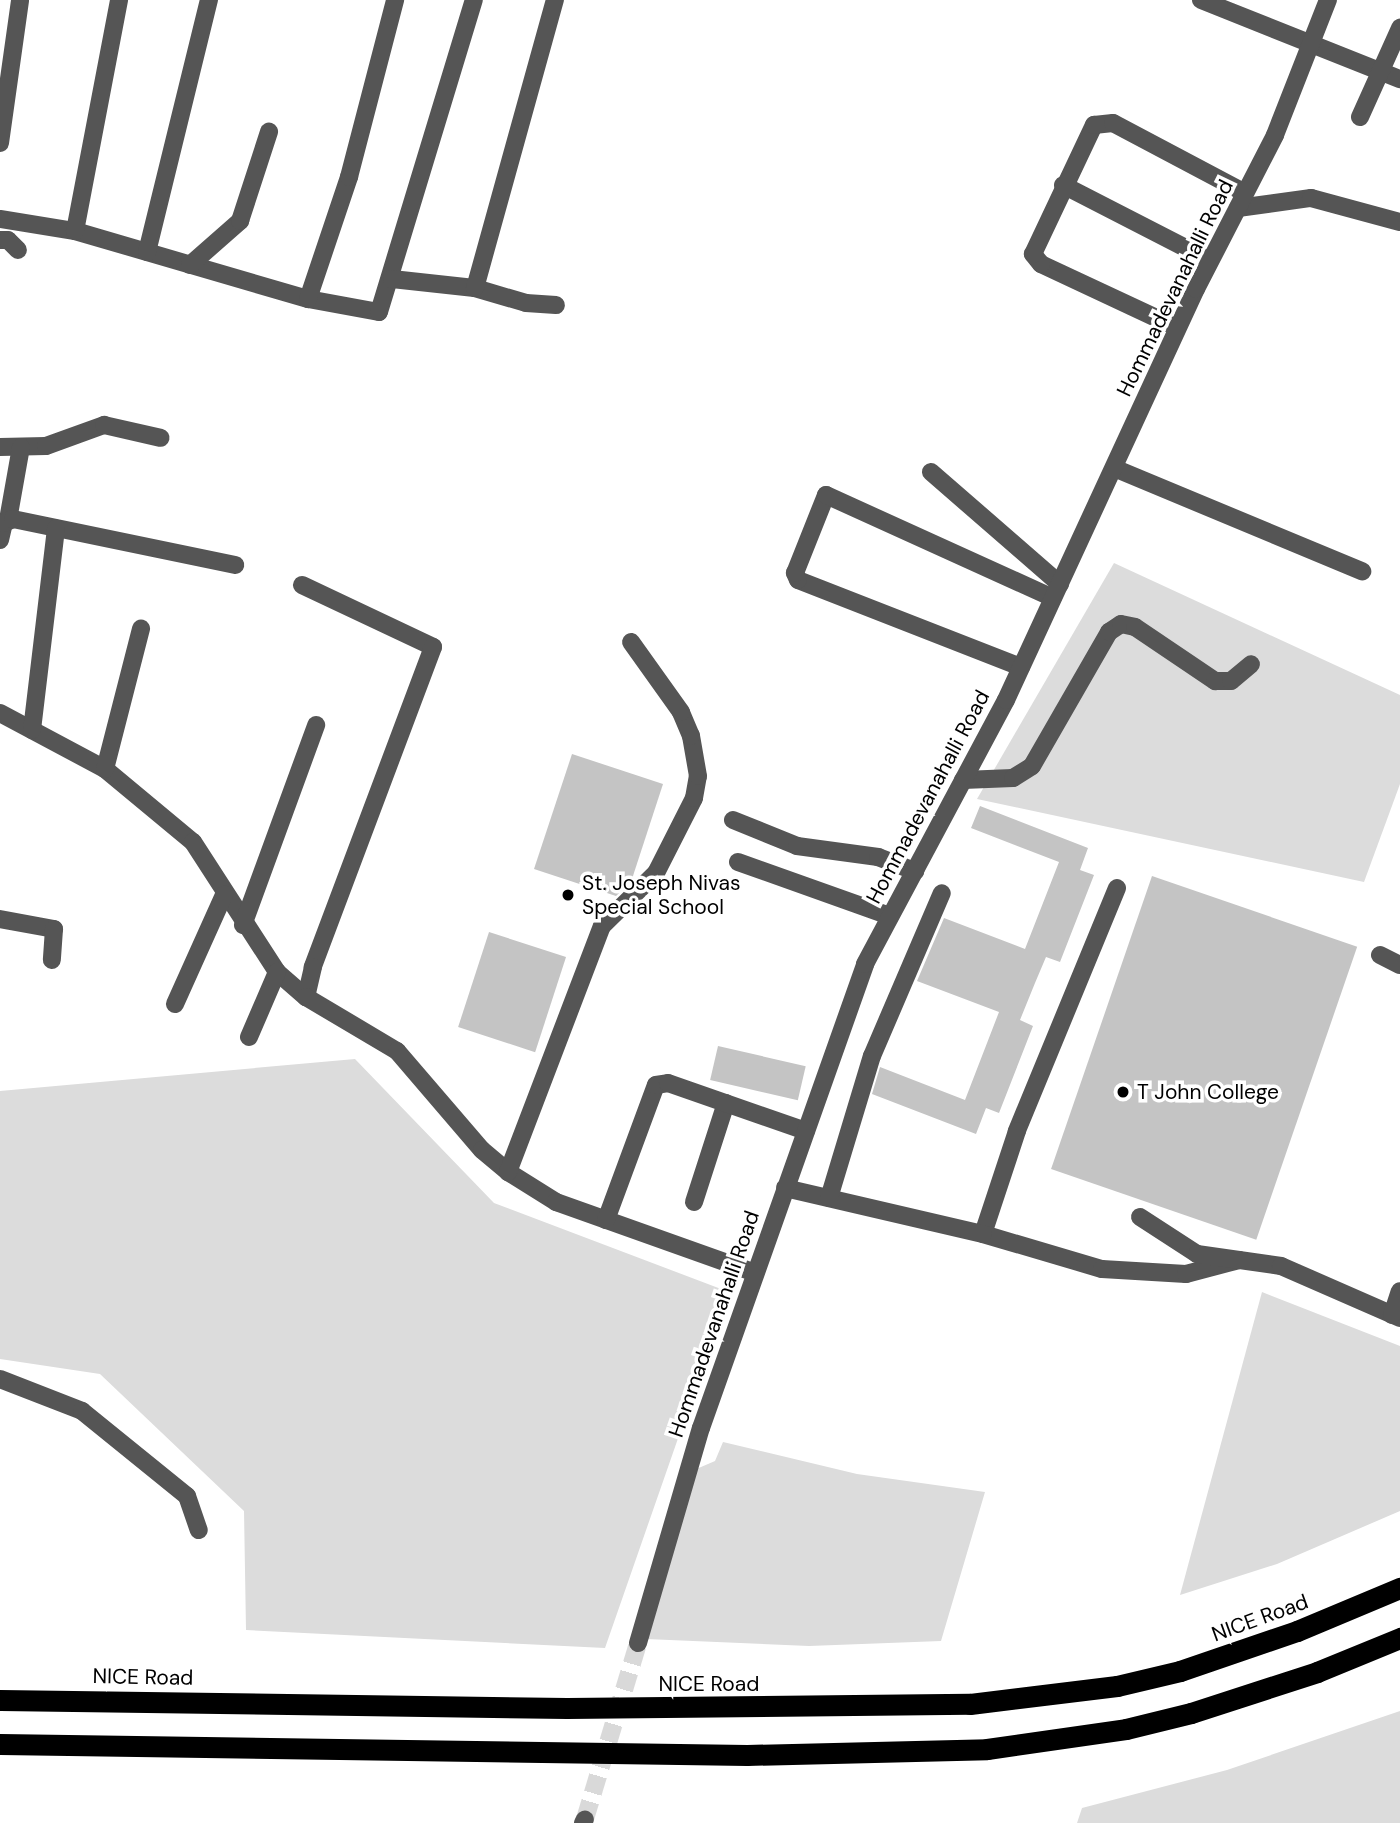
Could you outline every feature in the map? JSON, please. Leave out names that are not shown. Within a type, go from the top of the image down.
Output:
[{"type":"highway","name":"NICE Road","points":[[0,1700],[567,1708],[970,1704],[1117,1686],[1180,1671],[1297,1631],[1400,1588]]},
{"type":"highway","points":[[0,1744],[747,1755],[987,1749],[1126,1729],[1191,1713],[1317,1672],[1400,1638]]},
{"type":"street","points":[[0,143],[20,0]]},
{"type":"street","points":[[75,231],[119,0]]},
{"type":"street","points":[[147,252],[209,0]]},
{"type":"street","points":[[309,299],[349,177],[395,0]]},
{"type":"street","points":[[0,219],[75,231],[309,299],[379,312],[392,279],[474,0]]},
{"type":"street","points":[[475,288],[555,0]]},
{"type":"street","points":[[1201,0],[1400,79]]},
{"type":"street","name":"Hommadevanahalli Road","points":[[638,1643],[701,1428],[865,964],[1021,667],[1275,135],[1328,0]]},
{"type":"street","points":[[1360,117],[1400,28]]},
{"type":"street","points":[[1167,323],[1036,260],[1034,246],[1094,125],[1106,120],[1242,200],[1311,198],[1400,222]]},
{"type":"street","points":[[190,265],[240,221],[269,132]]},
{"type":"street","points":[[1063,185],[1201,256]]},
{"type":"street","points":[[0,240],[8,240],[19,250]]},
{"type":"street","points":[[392,279],[475,288],[526,303],[556,305]]},
{"type":"street","points":[[0,447],[46,446],[104,425],[161,438]]},
{"type":"street","points":[[0,540],[8,520],[21,447]]},
{"type":"street","points":[[1114,468],[1362,572]]},
{"type":"street","points":[[932,472],[1056,591]]},
{"type":"street","points":[[1021,667],[798,580],[795,573],[826,495],[1056,591]]},
{"type":"street","points":[[8,520],[235,565]]},
{"type":"street","points":[[32,730],[56,528]]},
{"type":"street","points":[[302,585],[433,647],[313,967],[306,997]]},
{"type":"street","points":[[963,780],[1013,778],[1032,766],[1109,632],[1121,624],[1135,627],[1215,681],[1231,681],[1251,664]]},
{"type":"street","points":[[105,769],[141,629]]},
{"type":"street","points":[[508,1172],[602,926],[656,873],[694,799],[698,776],[691,736],[681,712],[631,642]]},
{"type":"street","points":[[0,713],[105,769],[193,842],[243,925],[277,972],[306,997],[397,1051],[482,1150],[508,1172],[556,1202],[755,1273]]},
{"type":"street","points":[[243,925],[316,725]]},
{"type":"street","points":[[733,820],[797,846],[878,857],[915,871]]},
{"type":"street","points":[[738,862],[890,916]]},
{"type":"street","points":[[983,1234],[1017,1131],[1117,888]]},
{"type":"street","points":[[829,1198],[872,1056],[942,893]]},
{"type":"street","points":[[175,1004],[224,895]]},
{"type":"street","points":[[0,919],[54,929],[52,960]]},
{"type":"street","points":[[1380,955],[1400,965]]},
{"type":"street","points":[[249,1037],[277,972]]},
{"type":"street","points":[[606,1220],[656,1084],[668,1083],[806,1131]]},
{"type":"street","points":[[694,1202],[726,1103]]},
{"type":"street","points":[[785,1188],[983,1234],[1102,1269],[1186,1274],[1239,1260]]},
{"type":"street","points":[[1140,1217],[1197,1254],[1280,1266],[1396,1317],[1400,1291]]},
{"type":"street","points":[[0,1379],[82,1411],[187,1496],[199,1530]]},
{"type":"shaded area","points":[[1114,563],[1400,695],[1400,784],[1364,882],[977,799]]},
{"type":"shaded area","points":[[355,1059],[494,1203],[729,1292],[605,1648],[246,1630],[244,1511],[100,1374],[0,1359],[0,1091]]},
{"type":"shaded area","points":[[1262,1292],[1400,1346],[1400,1511],[1277,1564],[1180,1595]]},
{"type":"shaded area","points":[[723,1442],[857,1474],[985,1492],[941,1641],[809,1646],[646,1639],[694,1470],[715,1461]]},
{"type":"shaded area","points":[[1400,1711],[1400,1823],[1077,1823],[1082,1808],[1227,1770]]},
{"type":"building","points":[[572,754],[663,784],[631,882],[616,896],[534,869]]},
{"type":"building","points":[[980,806],[1088,848],[1080,870],[1094,875],[1060,962],[1046,957],[1020,1020],[1033,1026],[999,1113],[986,1108],[976,1134],[872,1094],[880,1067],[965,1100],[999,1012],[917,981],[944,918],[1025,949],[1059,862],[971,828]]},
{"type":"building","points":[[1152,876],[1357,947],[1256,1240],[1051,1169]]},
{"type":"building","points":[[489,932],[566,957],[535,1052],[458,1027]]},
{"type":"building","points":[[718,1046],[806,1066],[798,1100],[710,1080]]},
{"type":"tunnel","points":[[585,1819],[638,1643]]},
{"type":"place","name":"St. Joseph Nivas Special School","points":[[568,895]]},
{"type":"place","name":"T John College","points":[[1123,1092]]}]
